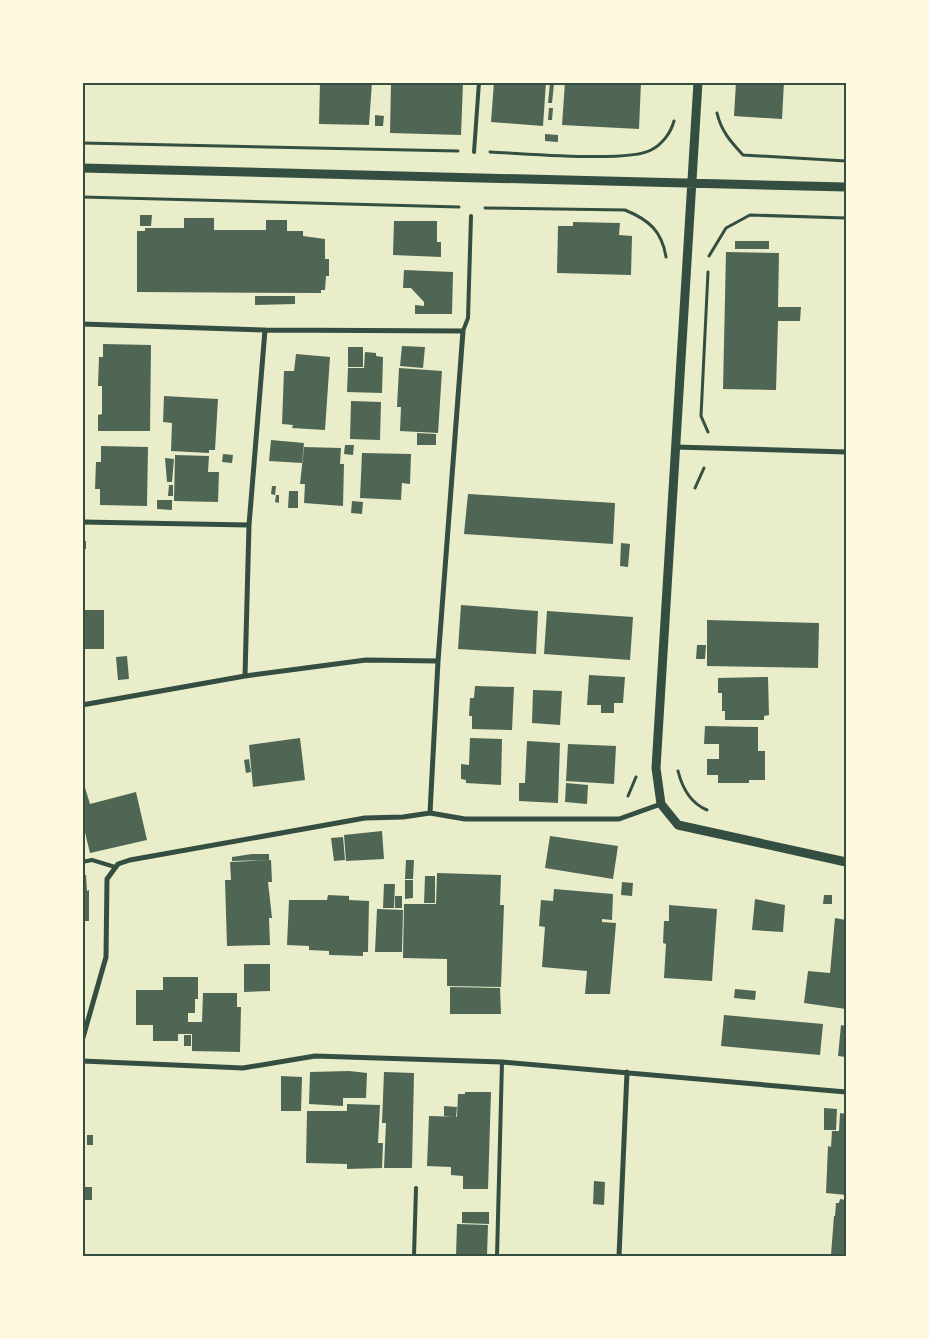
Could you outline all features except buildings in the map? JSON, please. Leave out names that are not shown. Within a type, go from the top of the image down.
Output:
[{"type":"street","points":[[698,82],[656,768],[661,804],[678,825],[846,862]]},
{"type":"street","points":[[82,168],[846,187]]},
{"type":"street","points":[[82,324],[265,330],[463,331],[438,661],[430,813]]},
{"type":"street","points":[[245,676],[249,524],[265,330]]},
{"type":"street","points":[[675,447],[846,452]]},
{"type":"street","points":[[82,522],[249,524]]},
{"type":"street","points":[[82,705],[245,676],[366,660],[438,661]]},
{"type":"street","points":[[82,1041],[106,957],[108,879],[115,867],[130,860],[345,822],[430,813],[465,819],[619,819],[661,804]]},
{"type":"street","points":[[82,1061],[243,1068],[315,1056],[502,1062],[846,1092]]},
{"type":"street","points":[[619,1256],[627,1072]]},
{"type":"lane","points":[[474,152],[479,82]]},
{"type":"lane","points":[[463,331],[468,318],[472,216]]},
{"type":"lane","points":[[82,862],[92,860],[115,867]]},
{"type":"lane","points":[[497,1256],[502,1062]]},
{"type":"lane","points":[[414,1256],[416,1188]]},
{"type":"path","points":[[717,112],[719,124],[729,140],[743,155],[846,161]]},
{"type":"path","points":[[482,152],[619,156],[642,153],[652,150],[667,137],[675,116]]},
{"type":"path","points":[[82,143],[465,151]]},
{"type":"path","points":[[82,197],[460,208]]},
{"type":"path","points":[[485,208],[625,210],[642,217],[664,241],[666,267]]},
{"type":"path","points":[[708,432],[701,416],[709,254],[714,244],[726,228],[750,215],[846,218]]},
{"type":"path","points":[[694,493],[695,484],[704,468]]},
{"type":"path","points":[[677,768],[681,783],[691,798],[702,808],[715,814]]},
{"type":"path","points":[[624,800],[631,794],[637,769]]}]
